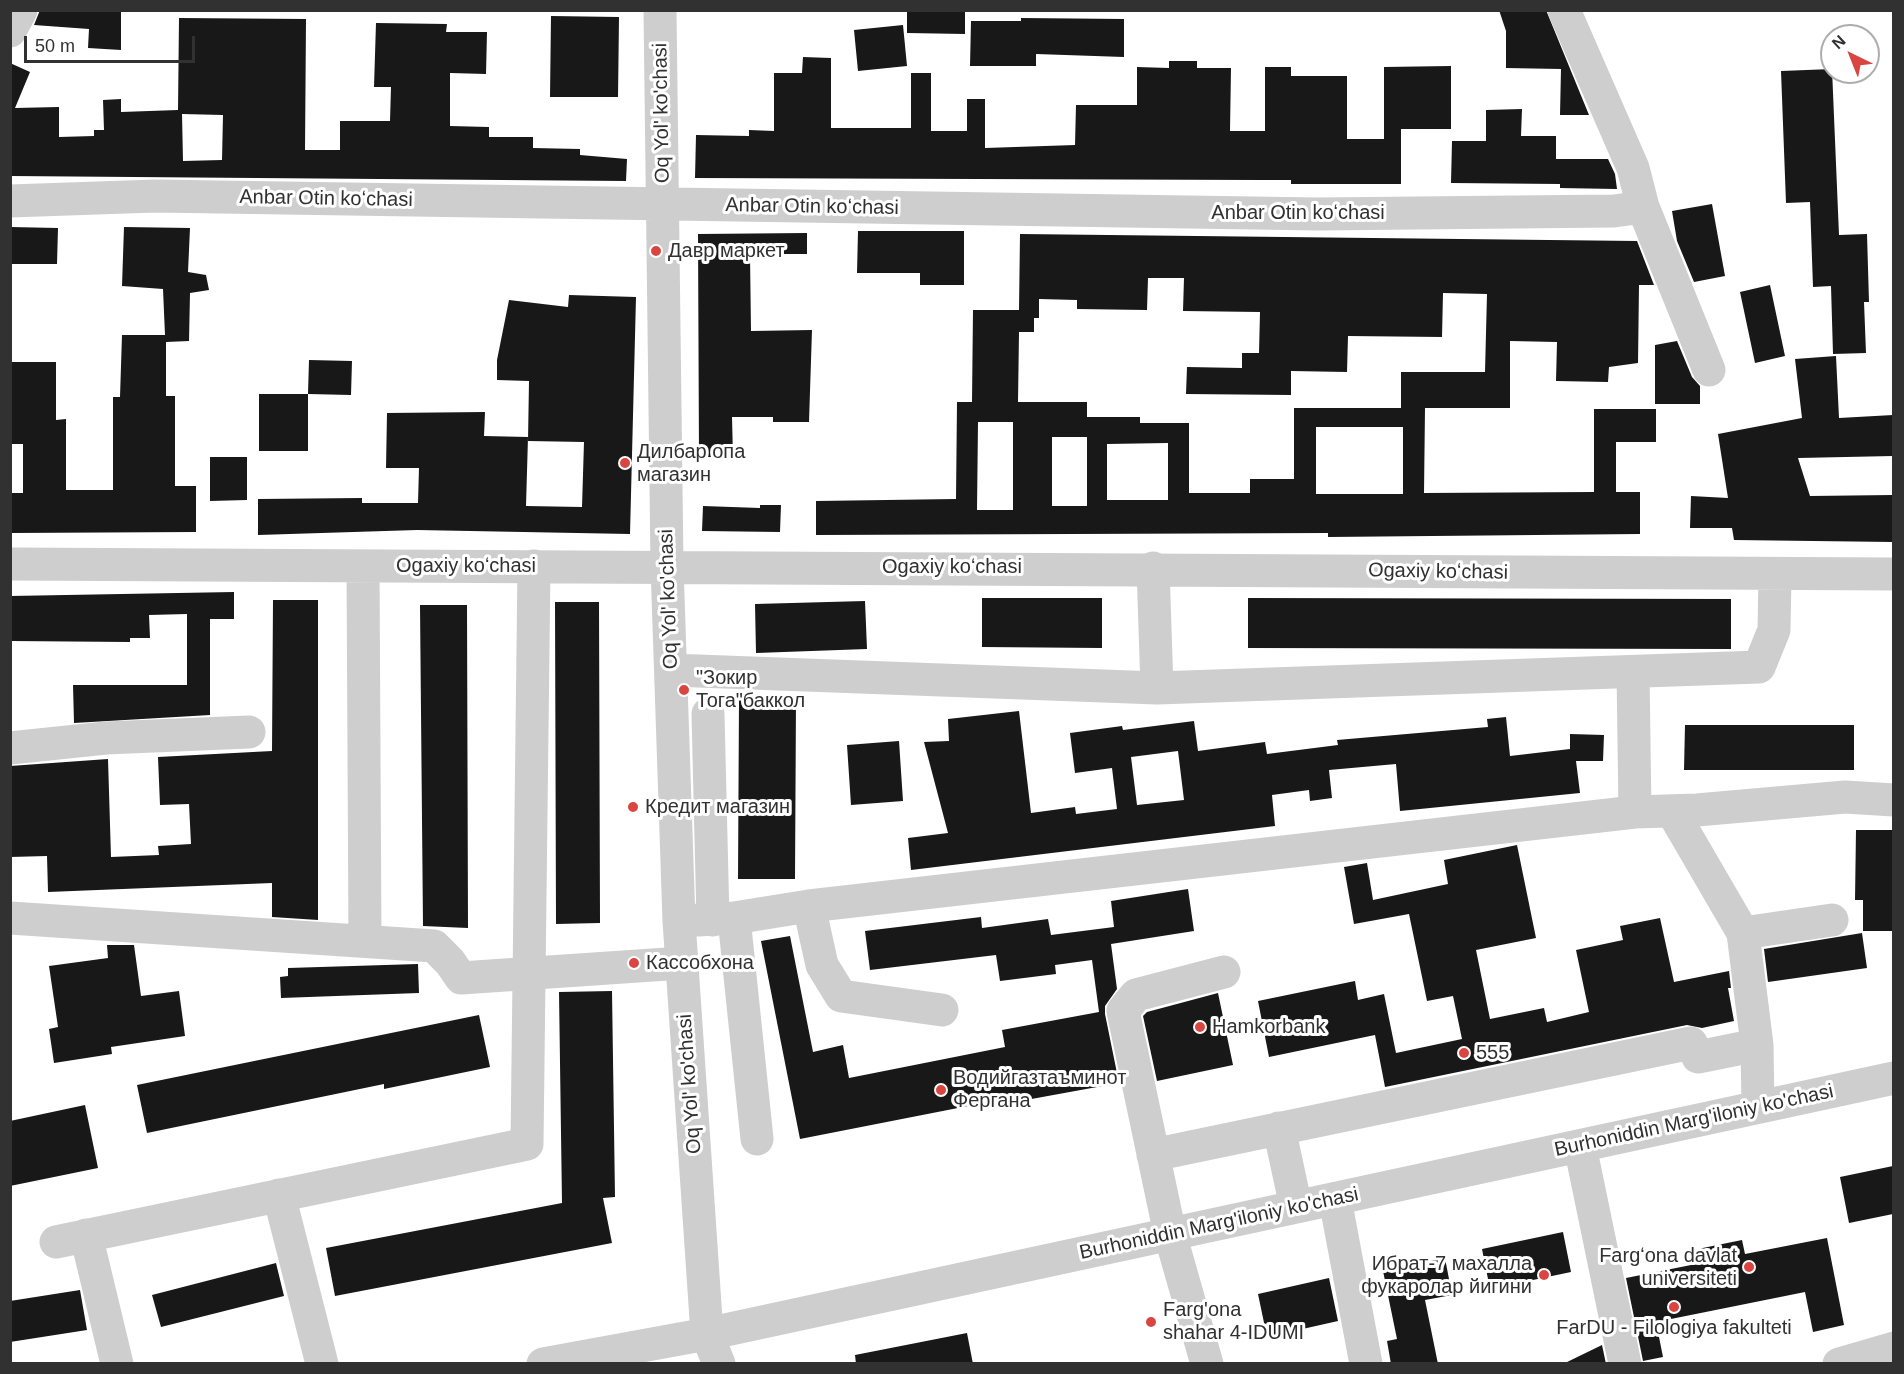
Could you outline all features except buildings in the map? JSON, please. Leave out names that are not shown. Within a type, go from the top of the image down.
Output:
[{"type":"street","points":[[10,32],[21,10]]},
{"type":"street","name":"Oq Yol' ko'chasi","points":[[660,10],[667,566],[679,921],[713,1349]]},
{"type":"street","points":[[1564,10],[1633,168],[1628,209],[1710,370]]},
{"type":"street","name":"Anbar Otin koʻchasi","points":[[10,201],[155,196],[1318,214],[1628,209]]},
{"type":"street","name":"Ogaxiy koʻchasi","points":[[10,564],[1153,568],[1775,576],[1893,574]]},
{"type":"street","points":[[363,566],[365,941]]},
{"type":"street","points":[[117,1364],[71,1239],[527,1144],[534,566]]},
{"type":"street","points":[[1153,568],[1157,688]]},
{"type":"street","points":[[671,670],[1157,688],[1759,667],[1774,630],[1775,576]]},
{"type":"street","points":[[1619,814],[1633,672]]},
{"type":"street","points":[[708,714],[724,919],[758,1139]]},
{"type":"street","points":[[10,748],[106,738],[249,732]]},
{"type":"street","points":[[679,921],[724,919],[809,906],[1619,814],[1845,797],[1893,800]]},
{"type":"street","points":[[1672,811],[1743,933],[1757,1046],[1758,1107]]},
{"type":"street","points":[[809,906],[822,964],[841,996],[942,1010]]},
{"type":"street","points":[[10,918],[434,946],[450,962],[461,978],[682,963]]},
{"type":"street","points":[[1743,933],[1832,920]]},
{"type":"street","points":[[1207,1364],[1170,1234],[1123,1011],[1136,995],[1224,972]]},
{"type":"street","points":[[1153,1155],[1691,1043],[1698,1057],[1757,1046]]},
{"type":"street","name":"Burhoniddin Marg'iloniy ko'chasi","points":[[543,1364],[713,1349],[1170,1234],[1893,1078]]},
{"type":"street","points":[[1279,1128],[1296,1207]]},
{"type":"street","points":[[1580,1146],[1625,1364]]},
{"type":"street","points":[[279,1195],[322,1364]]},
{"type":"street","points":[[1335,1199],[1366,1364]]},
{"type":"street","points":[[1839,1364],[1893,1348]]},
{"type":"place","name":"Давр маркет","points":[[656,251]]},
{"type":"place","name":"Дилбар опа магазин","points":[[625,463]]},
{"type":"place","name":"\"Зокир Тога\"баккол","points":[[684,690]]},
{"type":"place","name":"Кредит магазин","points":[[633,807]]},
{"type":"place","name":"Кассобхона","points":[[634,963]]},
{"type":"place","name":"Hamkorbank","points":[[1200,1027]]},
{"type":"place","name":"555","points":[[1464,1053]]},
{"type":"place","name":"Водийгазтаъминот Фергана","points":[[941,1090]]},
{"type":"place","name":"Fargʻona davlat universiteti","points":[[1749,1267]]},
{"type":"place","name":"Ибрат-7 махалла фукаролар йигини","points":[[1544,1275]]},
{"type":"place","name":"FarDU - Filologiya fakulteti","points":[[1674,1307]]},
{"type":"place","name":"Farg'ona shahar 4-IDUMI","points":[[1151,1322]]}]
